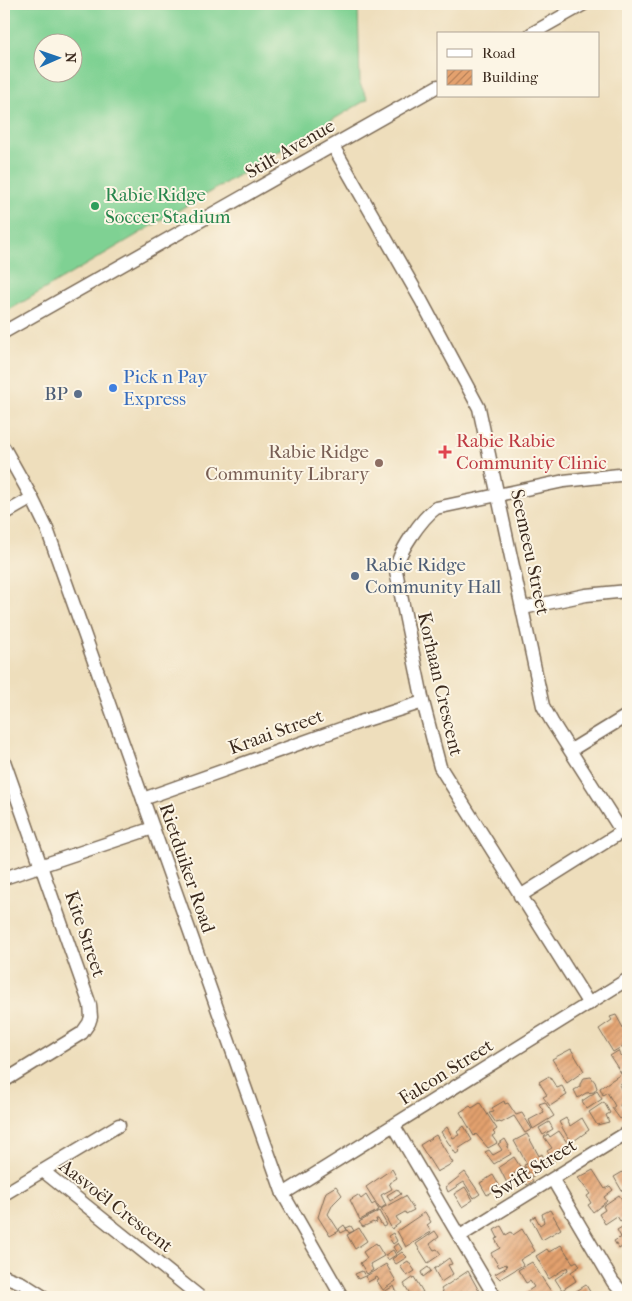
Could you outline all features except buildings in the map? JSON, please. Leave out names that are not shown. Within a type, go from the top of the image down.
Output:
[{"type":"street","points":[[535,32],[584,4]]},
{"type":"street","name":"Stilt Avenue","points":[[4,332],[437,87]]},
{"type":"street","name":"Seemeeu Street","points":[[333,146],[477,403],[544,706],[552,722],[625,830]]},
{"type":"street","name":"Rietduiker Road","points":[[4,448],[32,498],[52,544],[284,1194],[342,1297]]},
{"type":"street","name":"Korhaan Crescent","points":[[589,1004],[440,767],[432,743],[423,702],[396,577],[396,566],[398,558],[425,518],[436,508],[573,480],[628,474]]},
{"type":"street","points":[[4,514],[32,498]]},
{"type":"street","points":[[523,608],[586,595],[628,591]]},
{"type":"street","name":"Kraai Street","points":[[143,799],[360,722],[423,702]]},
{"type":"street","points":[[571,750],[628,715]]},
{"type":"street","name":"Kite Street","points":[[4,761],[90,1005],[90,1017],[87,1027],[82,1033],[4,1082]]},
{"type":"street","points":[[4,878],[153,828]]},
{"type":"street","points":[[520,896],[625,830]]},
{"type":"street","name":"Falcon Street","points":[[284,1194],[628,979]]},
{"type":"street","points":[[43,1172],[119,1125]]},
{"type":"street","points":[[394,1126],[495,1297]]},
{"type":"street","name":"Swift Street","points":[[460,1236],[628,1132]]},
{"type":"street","name":"Aasvoël Crescent","points":[[4,1194],[43,1172],[200,1297]]},
{"type":"street","points":[[553,1180],[615,1285],[621,1291],[628,1292]]},
{"type":"street","points":[[4,1276],[22,1283],[44,1297]]},
{"type":"green space","name":"Rabie Ridge Soccer Stadium","points":[[4,4],[358,4],[360,84],[368,99],[4,313]]},
{"type":"place","name":"Rabie Ridge Soccer Stadium","points":[[95,206]]},
{"type":"place","name":"Pick n Pay Express","points":[[113,388]]},
{"type":"place","name":"BP","points":[[78,394]]},
{"type":"place","name":"Rabie Rabie Community Clinic","points":[[445,452]]},
{"type":"place","name":"Rabie Ridge Community Library","points":[[379,463]]},
{"type":"place","name":"Rabie Ridge Community Hall","points":[[355,576]]}]
